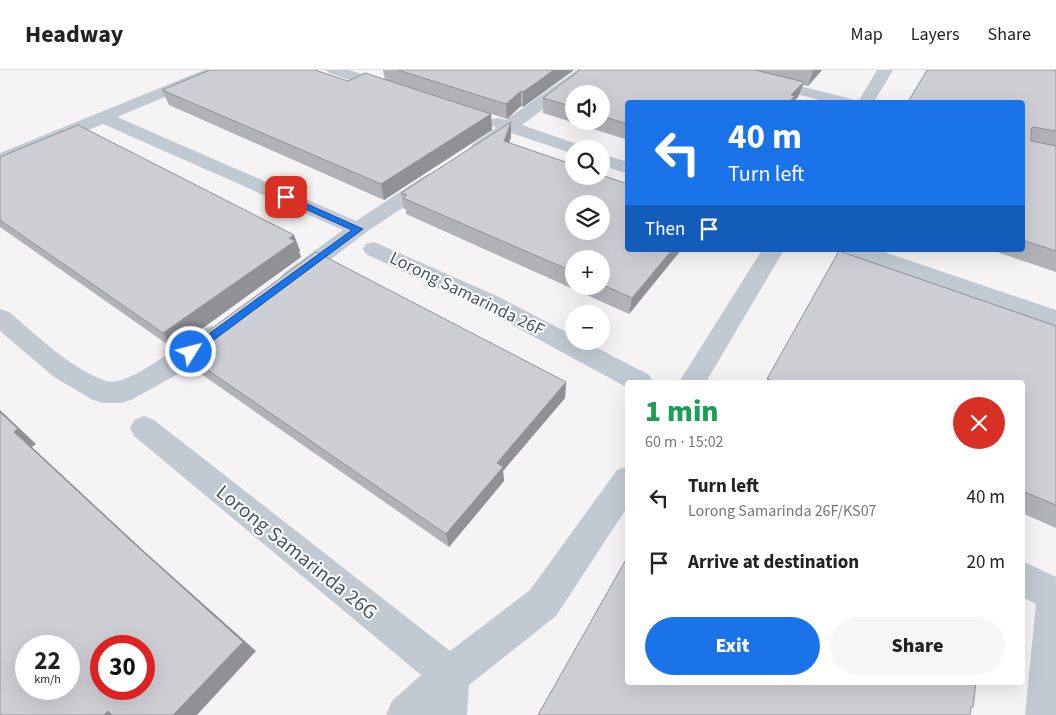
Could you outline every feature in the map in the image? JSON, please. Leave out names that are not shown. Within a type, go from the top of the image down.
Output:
[{"type":"street","points":[[0,160],[217,70]]},
{"type":"street","points":[[334,70],[361,73],[410,95]]},
{"type":"street","points":[[279,287],[358,229],[511,127],[587,70]]},
{"type":"street","points":[[717,70],[838,100]]},
{"type":"street","points":[[867,100],[885,70]]},
{"type":"street","points":[[104,118],[358,229]]},
{"type":"street","points":[[483,118],[565,146]]},
{"type":"street","points":[[610,162],[625,167]]},
{"type":"street","name":"Lorong Samarinda 26F","points":[[374,249],[489,302],[635,380]]},
{"type":"street","points":[[693,380],[773,252]]},
{"type":"street","points":[[862,252],[1056,319]]},
{"type":"street","points":[[0,318],[63,370],[103,392],[121,392],[176,363],[232,322]]},
{"type":"street","name":"Lorong Samarinda 26G","points":[[144,428],[450,675]]},
{"type":"street","points":[[406,715],[450,675],[543,603],[625,483]]},
{"type":"street","points":[[1025,580],[1056,595],[1045,715]]},
{"type":"street","points":[[447,715],[450,675]]},
{"type":"building","points":[[210,70],[315,70],[348,81],[365,73],[491,114],[381,184],[162,90]]},
{"type":"building","points":[[398,70],[554,70],[523,92],[521,91],[506,104]]},
{"type":"building","points":[[580,70],[755,70],[804,82],[791,95],[795,96],[791,100],[625,100],[625,123],[610,119],[610,85],[565,85],[565,104],[543,98]]},
{"type":"building","points":[[927,70],[1056,70],[1056,131],[1033,127],[1031,129],[1031,141],[1056,146],[1056,251],[1025,241],[1025,100],[909,100]]},
{"type":"building","points":[[511,122],[504,141],[565,162],[565,185],[610,185],[610,178],[625,183],[625,252],[670,252],[632,298],[610,288],[610,250],[565,250],[565,268],[403,198],[407,195],[401,193]]},
{"type":"building","points":[[78,125],[294,235],[289,238],[295,241],[163,333],[0,220],[0,157]]},
{"type":"building","points":[[316,252],[566,382],[497,463],[503,467],[446,534],[183,353],[188,350],[185,348]]},
{"type":"building","points":[[838,252],[1056,326],[1056,505],[1025,492],[1025,380],[767,379]]},
{"type":"building","points":[[0,412],[18,429],[14,432],[243,642],[173,715],[112,715],[108,711],[104,715],[0,715]]},
{"type":"building","points":[[625,561],[625,685],[976,685],[970,715],[538,715]]},
{"type":"route","points":[[191,352],[358,229],[286,197]]}]
